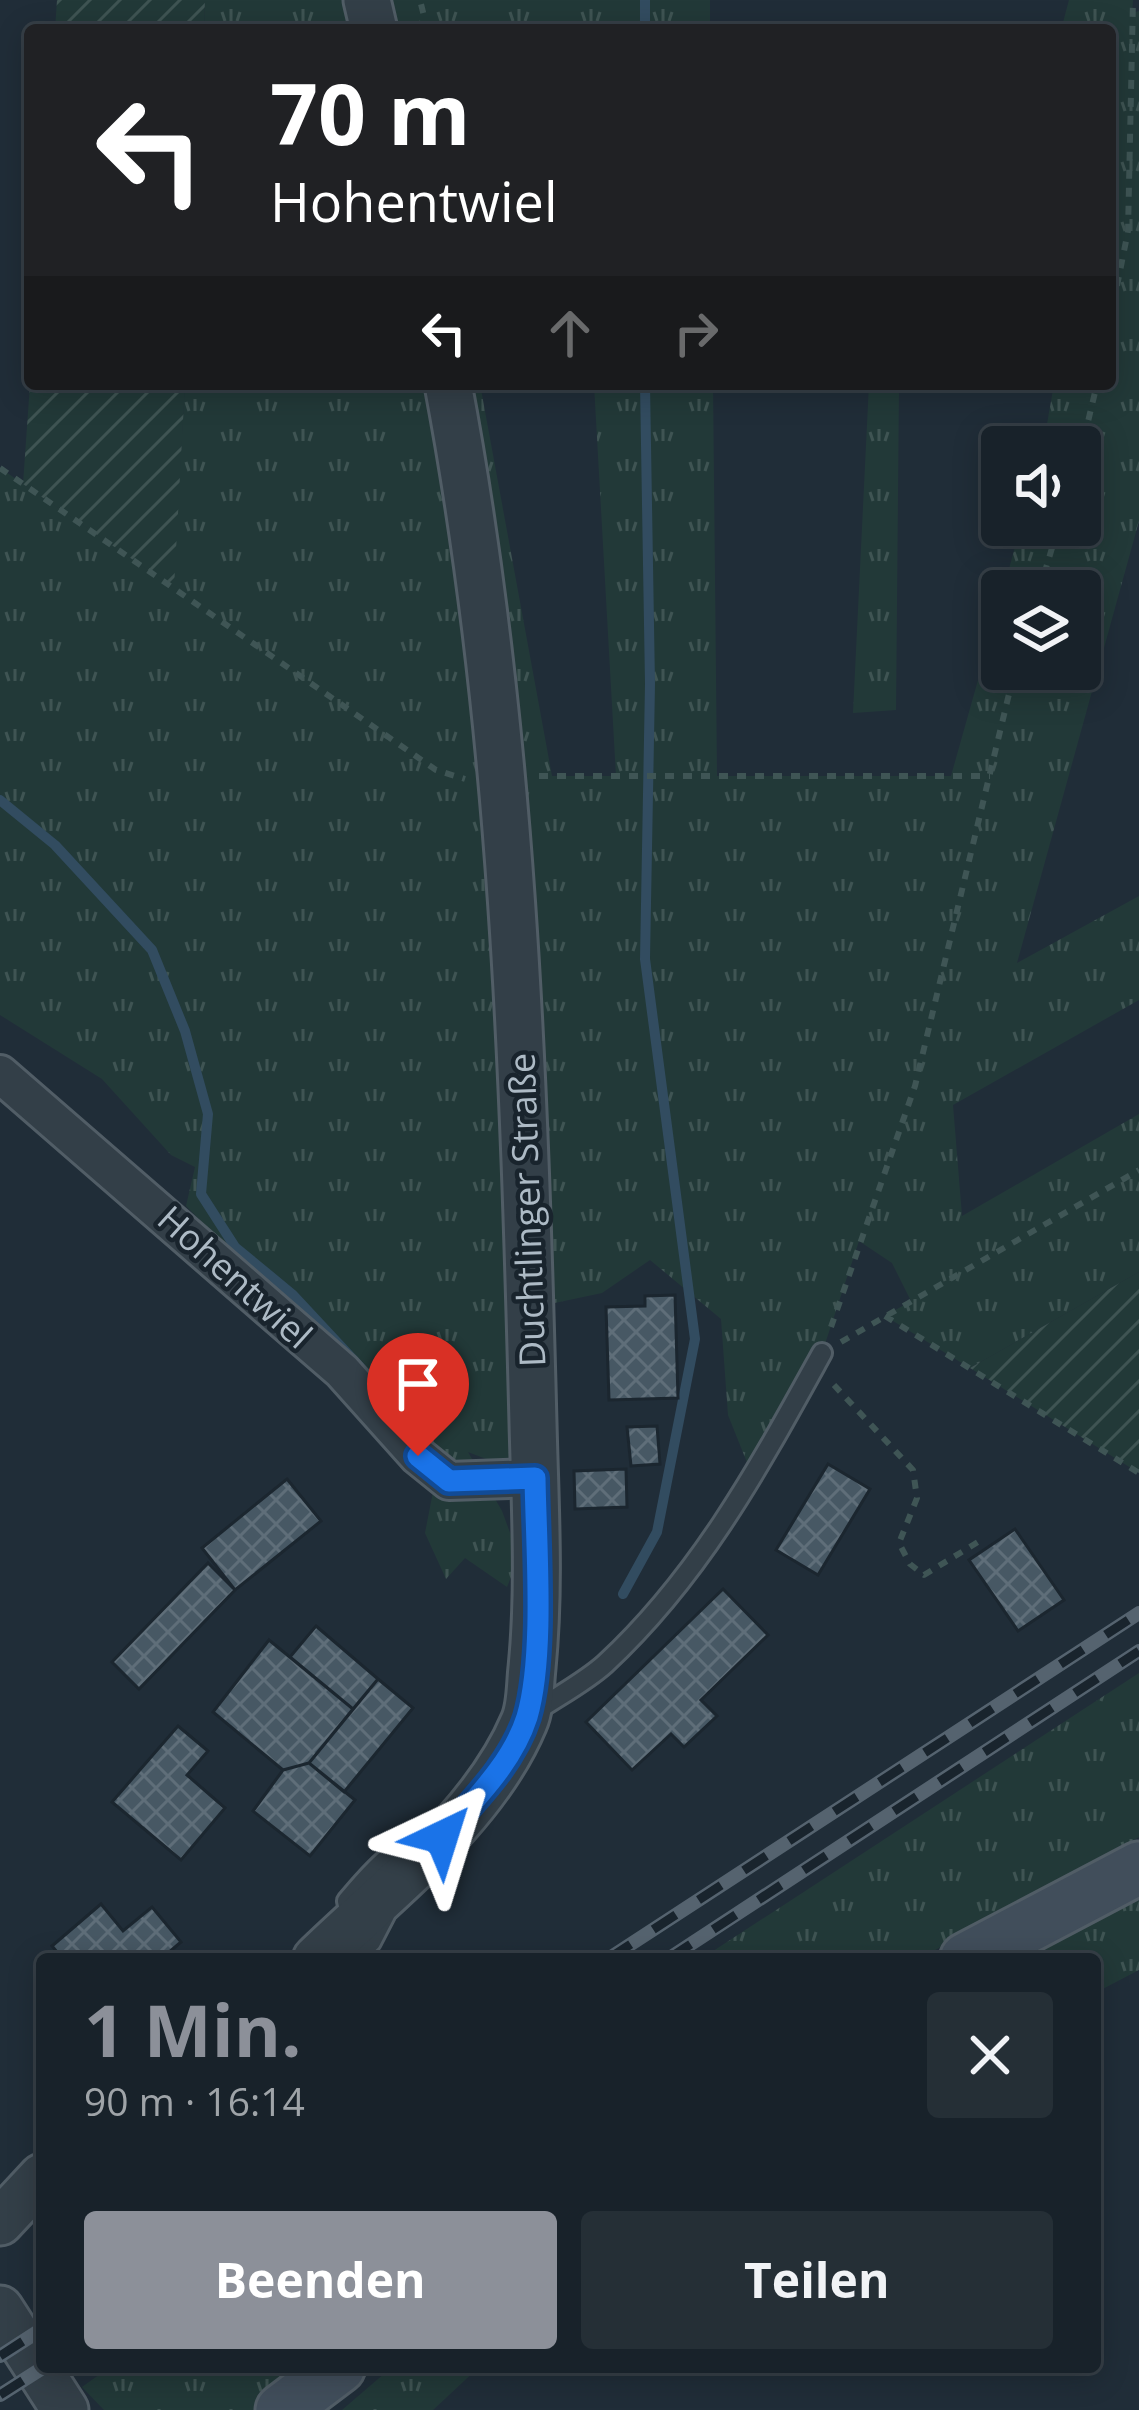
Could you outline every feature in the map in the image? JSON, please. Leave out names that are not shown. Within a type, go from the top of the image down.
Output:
[{"type":"main road","points":[[977,1953],[1139,1868]]},
{"type":"main road","points":[[283,2410],[331,2373]]},
{"type":"street","name":"Duchtlinger Straße","points":[[352,1942],[394,1883],[498,1772],[527,1717],[538,1609],[526,1123],[506,785],[449,390]]},
{"type":"street","name":"Hohentwiel","points":[[0,1074],[342,1371],[418,1456],[449,1481],[535,1478]]},
{"type":"street","points":[[0,2222],[36,2183]]},
{"type":"street","points":[[0,2309],[36,2365]]},
{"type":"street","points":[[41,2373],[65,2410]]},
{"type":"lane","points":[[527,1717],[603,1666],[691,1570],[754,1480],[819,1359]]},
{"type":"lane","points":[[352,1942],[347,1901],[397,1846],[460,1816]]},
{"type":"path","points":[[1116,291],[1128,231],[1133,0]]},
{"type":"path","points":[[1087,426],[1096,390]]},
{"type":"path","points":[[0,468],[436,770],[506,785],[990,776]]},
{"type":"path","points":[[819,1359],[915,1086],[1011,690]]},
{"type":"path","points":[[819,1359],[1139,1170]]},
{"type":"path","points":[[885,1316],[1139,1473]]},
{"type":"path","points":[[819,1359],[913,1470],[917,1498],[899,1543],[910,1564],[924,1575],[938,1571],[978,1542]]},
{"type":"green space","points":[[57,0],[205,0],[204,24],[55,24]]},
{"type":"green space","points":[[205,0],[710,0],[710,24],[204,24]]},
{"type":"green space","points":[[1069,0],[1133,0],[1132,13],[1139,11],[1139,521],[1101,659],[1101,570],[1009,570],[1015,546],[1101,546],[1101,426],[1047,426],[1053,390],[1116,390],[1116,24],[1063,24]]},
{"type":"green space","points":[[30,390],[185,390],[174,588],[23,484]]},
{"type":"green space","points":[[185,390],[481,390],[552,776],[616,776],[594,390],[713,390],[717,776],[951,776],[981,670],[981,690],[1092,690],[1017,963],[1139,896],[1139,1000],[953,1105],[962,1216],[1139,1114],[1139,1272],[970,1368],[885,1316],[911,1301],[892,1263],[859,1241],[822,1353],[754,1480],[728,1415],[721,1319],[650,1260],[602,1293],[531,1308],[535,1478],[468,1452],[502,1511],[519,1557],[507,1587],[465,1558],[446,1579],[425,1533],[439,1461],[186,1206],[195,1167],[171,1155],[102,1079],[0,1015],[0,468],[173,587]]},
{"type":"green space","points":[[869,390],[899,390],[896,710],[853,713]]},
{"type":"green space","points":[[1139,1272],[1139,1473],[970,1368]]},
{"type":"green space","points":[[1139,1673],[1139,1837],[930,1953],[710,1953]]},
{"type":"green space","points":[[1139,1894],[1139,1970],[1101,1990],[1101,1953],[1030,1953]]},
{"type":"green space","points":[[102,2373],[302,2373],[255,2410],[104,2410],[82,2387]]},
{"type":"green space","points":[[385,2373],[473,2373],[433,2410],[342,2410]]},
{"type":"building","points":[[675,1295],[678,1398],[609,1400],[606,1307],[645,1306],[645,1296]]},
{"type":"building","points":[[657,1426],[660,1464],[631,1466],[627,1427]]},
{"type":"building","points":[[828,1464],[870,1489],[818,1575],[776,1550]]},
{"type":"building","points":[[626,1469],[627,1507],[575,1509],[574,1471]]},
{"type":"building","points":[[287,1479],[321,1521],[235,1590],[202,1548]]},
{"type":"building","points":[[1015,1529],[1064,1600],[1018,1631],[969,1560]]},
{"type":"building","points":[[208,1563],[235,1590],[139,1689],[112,1662]]},
{"type":"building","points":[[723,1589],[768,1635],[701,1700],[717,1716],[684,1747],[671,1734],[632,1770],[586,1722]]},
{"type":"building","points":[[316,1626],[378,1679],[353,1709],[290,1657]]},
{"type":"building","points":[[269,1640],[353,1709],[309,1763],[283,1770],[213,1712]]},
{"type":"building","points":[[378,1679],[413,1708],[344,1792],[309,1763]]},
{"type":"building","points":[[178,1726],[208,1751],[187,1775],[225,1808],[181,1860],[112,1802]]},
{"type":"building","points":[[309,1763],[355,1800],[310,1856],[253,1811],[283,1770]]},
{"type":"building","points":[[101,1904],[123,1931],[152,1907],[181,1942],[168,1953],[58,1953],[52,1946]]},
{"type":"waterway","points":[[645,0],[645,24]]},
{"type":"waterway","points":[[623,1594],[657,1532],[695,1339],[645,959],[650,684],[645,390]]},
{"type":"waterway","points":[[0,800],[55,845],[152,950],[185,1031],[208,1114],[201,1194],[235,1247],[292,1294],[429,1441]]},
{"type":"railway","points":[[617,1953],[1139,1613]]},
{"type":"railway","points":[[677,1953],[1139,1651]]},
{"type":"railway","points":[[0,2356],[36,2333]]},
{"type":"railway","points":[[0,2395],[36,2372]]},
{"type":"route","points":[[418,1456],[449,1481],[484,1484],[535,1478],[538,1609],[527,1717],[498,1772],[442,1837]]}]
